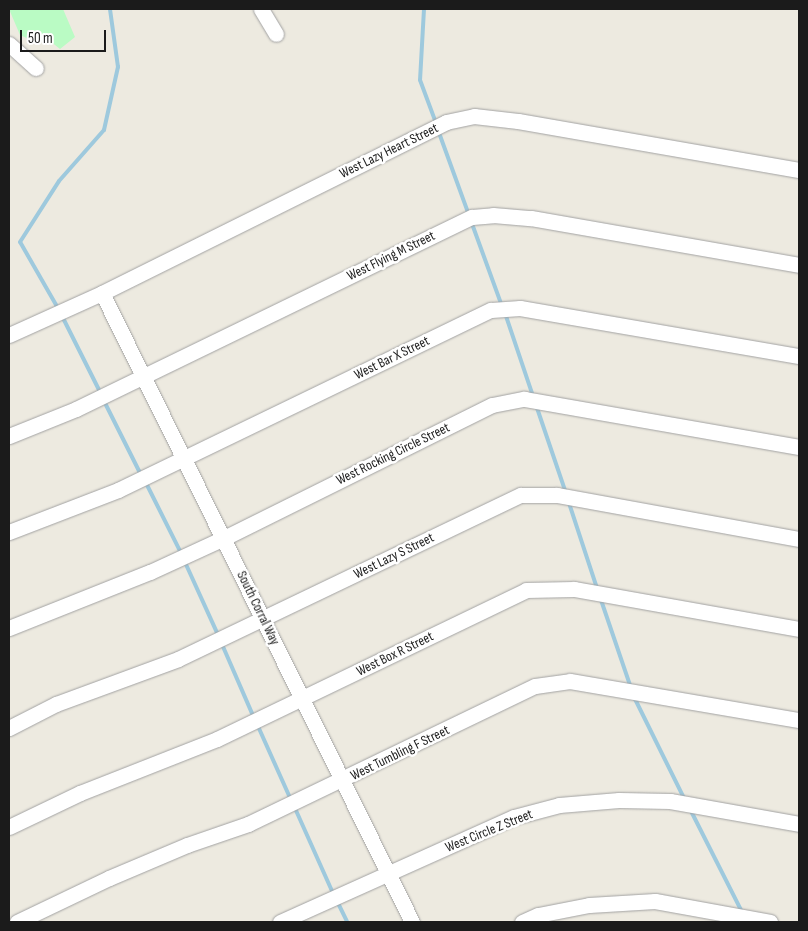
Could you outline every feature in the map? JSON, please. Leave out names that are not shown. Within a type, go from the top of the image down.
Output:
[{"type":"street","points":[[261,9],[276,34]]},
{"type":"street","points":[[9,44],[36,68]]},
{"type":"street","name":"West Lazy Heart Street","points":[[9,335],[102,293],[446,122],[474,116],[518,121],[799,170]]},
{"type":"street","name":"West Flying M Street","points":[[9,436],[76,409],[472,217],[492,215],[531,218],[799,265]]},
{"type":"street","name":"South Corral Way","points":[[102,293],[185,457],[412,922]]},
{"type":"street","name":"West Bar X Street","points":[[9,532],[118,490],[491,310],[520,308],[799,356]]},
{"type":"street","name":"West Rocking Circle Street","points":[[9,628],[150,572],[224,538],[492,405],[524,399],[799,447]]},
{"type":"street","name":"West Lazy S Street","points":[[9,728],[56,704],[178,659],[521,495],[558,495],[799,539]]},
{"type":"street","name":"West Box R Street","points":[[9,827],[80,792],[217,739],[526,590],[574,589],[799,630]]},
{"type":"street","name":"West Tumbling F Street","points":[[17,922],[109,878],[187,845],[248,824],[535,686],[570,681],[799,720]]},
{"type":"street","name":"West Circle Z Street","points":[[280,922],[514,817],[559,805],[619,800],[670,801],[799,824]]},
{"type":"street","points":[[522,922],[538,915],[589,905],[655,901],[770,922]]},
{"type":"green space","points":[[9,9],[63,9],[75,37],[60,49],[50,41],[31,40],[20,35]]},
{"type":"waterway","points":[[59,310],[20,242],[59,181],[104,130],[118,67],[110,9]]},
{"type":"waterway","points":[[424,9],[420,80],[436,123]]},
{"type":"waterway","points":[[438,130],[469,215]]},
{"type":"waterway","points":[[471,221],[502,306]]},
{"type":"waterway","points":[[505,313],[533,396]]},
{"type":"waterway","points":[[62,316],[100,392]]},
{"type":"waterway","points":[[103,399],[141,475]]},
{"type":"waterway","points":[[536,405],[566,493]]},
{"type":"waterway","points":[[145,481],[181,553]]},
{"type":"waterway","points":[[568,500],[597,588]]},
{"type":"waterway","points":[[184,560],[218,635]]},
{"type":"waterway","points":[[600,597],[631,688]]},
{"type":"waterway","points":[[221,642],[254,718]]},
{"type":"waterway","points":[[634,697],[685,800]]},
{"type":"waterway","points":[[257,724],[291,800]]},
{"type":"waterway","points":[[294,806],[333,893]]},
{"type":"waterway","points":[[690,809],[743,914]]},
{"type":"waterway","points":[[336,899],[347,922]]}]
